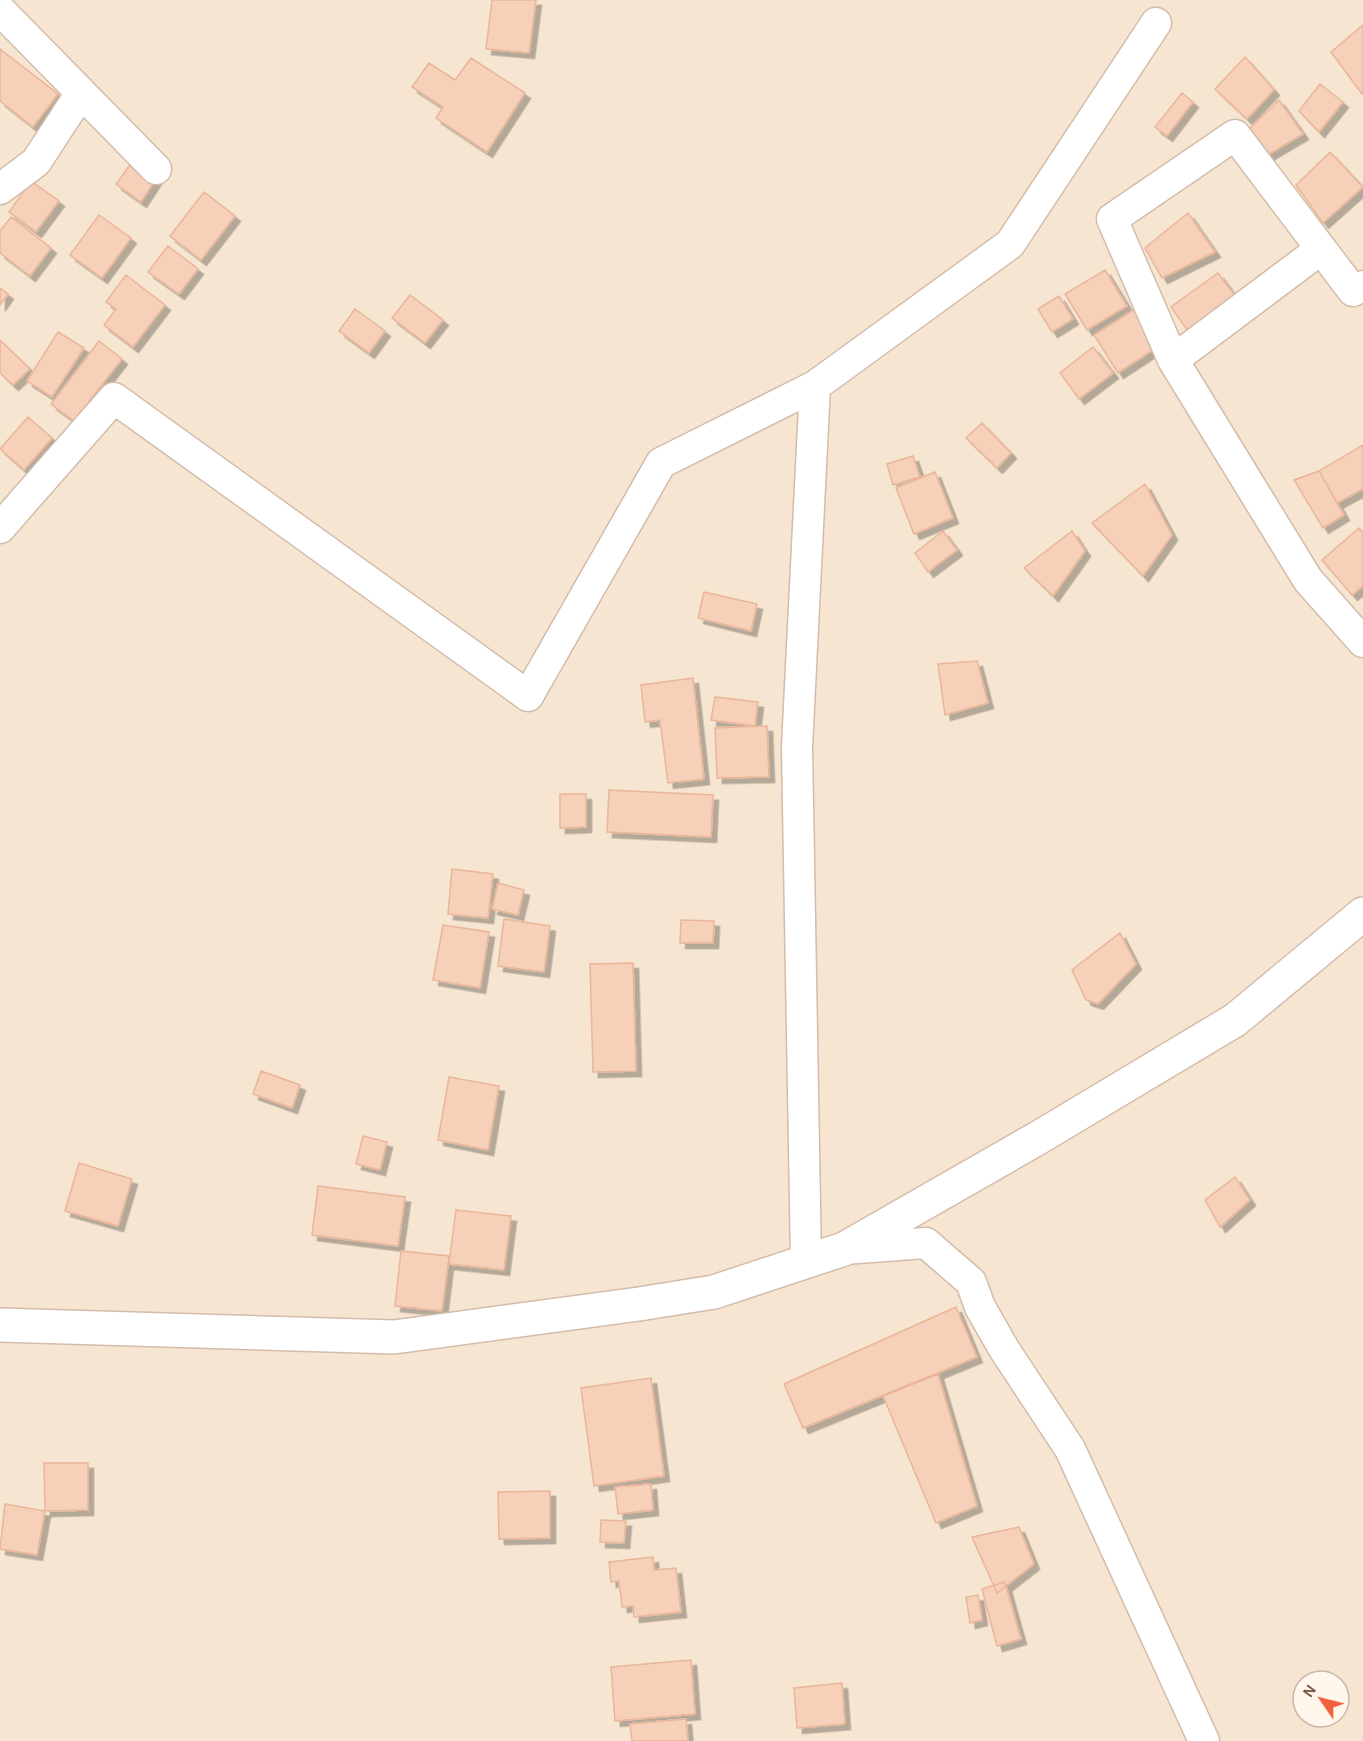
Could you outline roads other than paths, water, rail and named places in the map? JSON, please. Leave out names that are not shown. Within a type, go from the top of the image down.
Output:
[{"type":"street","points":[[0,10],[156,169]]},
{"type":"street","points":[[0,528],[114,398],[528,696],[661,463],[815,386],[1010,244],[1156,23]]},
{"type":"street","points":[[0,189],[36,162],[81,93]]},
{"type":"street","points":[[1363,286],[1353,291],[1235,135],[1112,219],[1173,360],[1308,580],[1363,642]]},
{"type":"street","points":[[1173,360],[1321,249]]},
{"type":"street","points":[[806,1262],[797,747],[815,386]]},
{"type":"street","points":[[0,1325],[394,1337],[714,1292],[844,1249],[1235,1020],[1363,914]]},
{"type":"street","points":[[844,1249],[926,1243],[971,1282],[980,1307],[1004,1348],[1070,1449],[1204,1741]]}]
